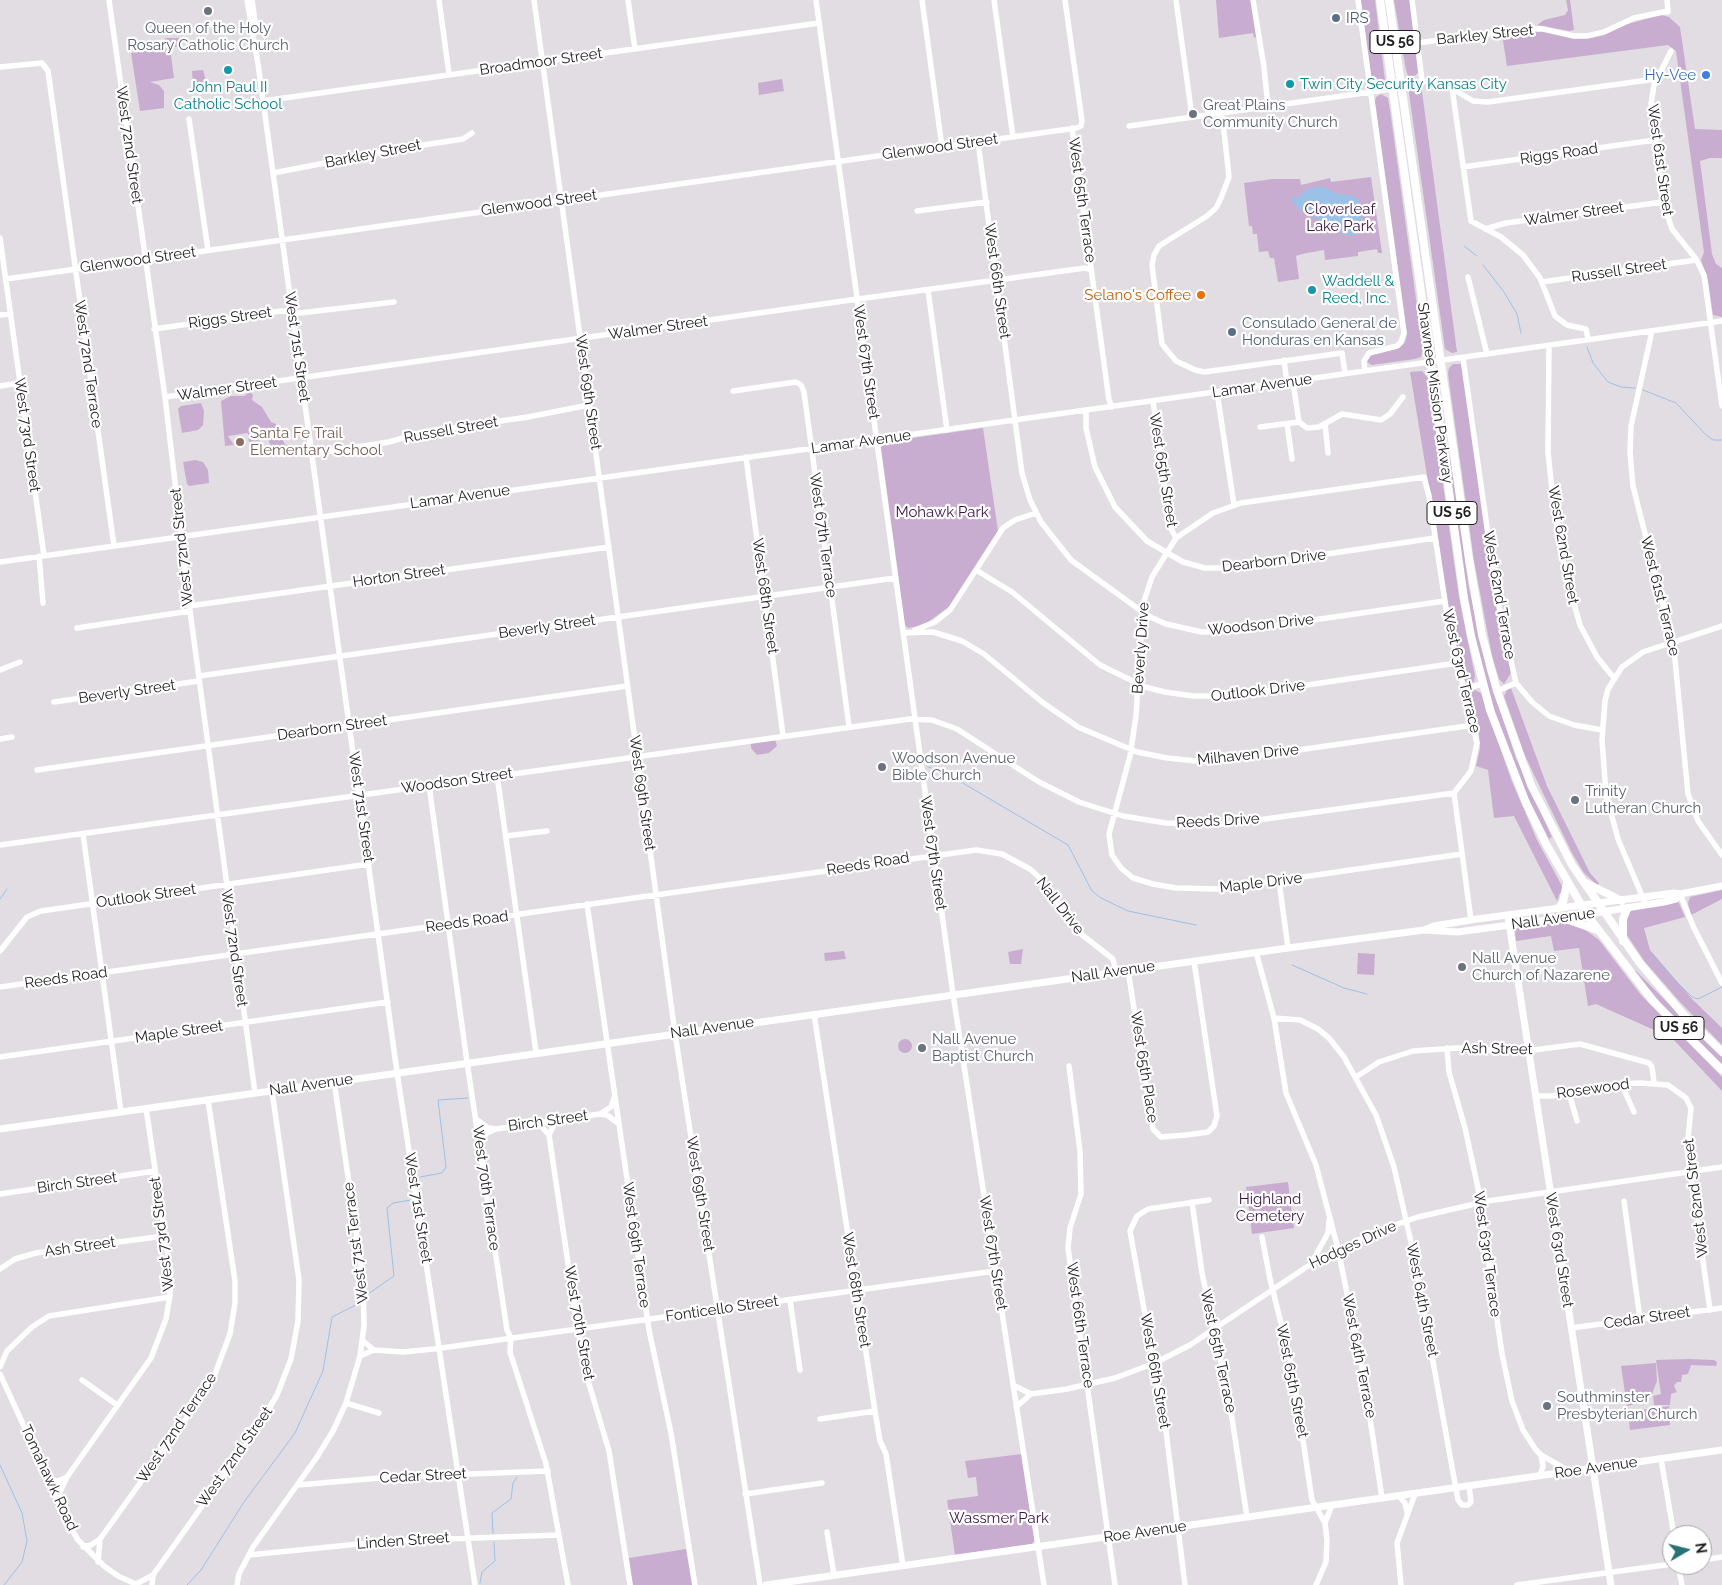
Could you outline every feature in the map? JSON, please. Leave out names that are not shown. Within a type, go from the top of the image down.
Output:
[{"type":"highway","name":"Shawnee Mission Parkway","points":[[1380,0],[1464,598],[1483,684],[1516,779],[1546,844],[1587,915],[1653,1001],[1722,1070]]},
{"type":"highway","name":"Shawnee Mission Parkway","points":[[1389,0],[1471,575],[1481,629],[1496,691],[1531,785],[1560,843],[1583,882],[1623,941],[1682,1013],[1722,1052]]},
{"type":"highway","points":[[1389,72],[1402,83]]},
{"type":"highway","points":[[1392,89],[1404,100]]},
{"type":"highway","points":[[1559,908],[1563,902],[1567,882]]},
{"type":"highway","points":[[1583,882],[1622,901]]},
{"type":"highway","points":[[1623,941],[1623,919],[1627,909]]},
{"type":"highway","points":[[1563,918],[1597,930]]},
{"type":"main road","name":"Nall Avenue","points":[[1424,930],[1434,926],[1471,920],[1674,893],[1680,894],[1722,886]]},
{"type":"main road","name":"Nall Avenue","points":[[0,1129],[1256,952],[1424,930],[1457,932],[1587,915],[1676,899],[1680,894]]},
{"type":"main road","name":"West 63rd Street","points":[[1508,916],[1611,1585]]},
{"type":"main road","name":"Roe Avenue","points":[[766,1585],[1722,1450]]},
{"type":"street","name":"West 72nd Street","points":[[109,0],[144,259],[165,397],[189,609],[254,1093]]},
{"type":"street","name":"West 71st Street","points":[[248,0],[264,101],[378,933],[475,1585]]},
{"type":"street","name":"West 71st Street","points":[[252,0],[255,21],[253,29]]},
{"type":"street","points":[[439,0],[449,74]]},
{"type":"street","name":"West 69th Street","points":[[534,0],[675,1033],[760,1585]]},
{"type":"street","points":[[628,0],[635,49]]},
{"type":"street","name":"West 67th Street","points":[[816,0],[933,855],[1044,1585]]},
{"type":"street","points":[[922,0],[942,147]]},
{"type":"street","points":[[994,0],[1013,137]]},
{"type":"street","name":"West 65th Terrace","points":[[1065,0],[1082,121],[1081,126],[1072,128],[1108,400],[1112,407]]},
{"type":"street","points":[[1176,0],[1192,117]]},
{"type":"street","points":[[1253,0],[1264,66],[1268,106]]},
{"type":"street","points":[[1358,0],[1404,333],[1402,342],[1397,346],[1369,353],[1364,361],[1365,371]]},
{"type":"street","points":[[1412,0],[1422,80]]},
{"type":"street","name":"Barkley Street","points":[[1417,43],[1525,29],[1543,29],[1574,36],[1587,36],[1604,32],[1636,18],[1668,11],[1667,0]]},
{"type":"street","name":"Broadmoor Street","points":[[264,101],[819,23]]},
{"type":"street","name":"West 61st Street","points":[[1670,50],[1656,78],[1651,104],[1663,202],[1672,229],[1696,260],[1705,280],[1722,406]]},
{"type":"street","name":"West 72nd Terrace","points":[[0,68],[39,63],[44,64],[48,71],[114,546]]},
{"type":"street","points":[[1402,83],[1422,80],[1442,83],[1474,101],[1491,102],[1656,78]]},
{"type":"street","points":[[1452,88],[1470,218],[1473,223],[1501,237],[1518,250],[1542,282],[1555,316],[1568,325],[1586,329],[1588,339]]},
{"type":"street","points":[[1129,126],[1392,89]]},
{"type":"street","points":[[1222,113],[1230,177],[1221,198],[1216,208],[1207,216],[1159,246],[1154,255],[1152,265],[1162,344],[1168,354],[1176,361],[1204,372],[1342,352],[1345,374]]},
{"type":"street","points":[[189,119],[208,250]]},
{"type":"street","name":"Glenwood Street","points":[[6,279],[1072,128]]},
{"type":"street","name":"Barkley Street","points":[[273,173],[403,148],[462,139],[472,134]]},
{"type":"street","name":"Riggs Road","points":[[1463,167],[1655,140]]},
{"type":"street","name":"West 66th Street","points":[[978,142],[1015,420]]},
{"type":"street","points":[[917,211],[986,202]]},
{"type":"street","name":"Walmer Street","points":[[1485,229],[1506,223],[1663,202]]},
{"type":"street","name":"West 73rd Street","points":[[0,242],[42,556],[43,603]]},
{"type":"street","name":"Russell Street","points":[[1542,282],[1696,260]]},
{"type":"street","name":"Walmer Street","points":[[165,397],[997,280],[1085,268],[1091,270]]},
{"type":"street","points":[[1468,277],[1487,354]]},
{"type":"street","points":[[928,290],[948,430]]},
{"type":"street","name":"Riggs Street","points":[[154,329],[281,311],[300,313],[394,302]]},
{"type":"street","points":[[0,315],[11,314]]},
{"type":"street","name":"Lamar Avenue","points":[[0,562],[1290,383],[1722,321]]},
{"type":"street","name":"West 61st Terrace","points":[[1652,331],[1633,417],[1631,469],[1637,506],[1673,642],[1680,692],[1684,777],[1688,794],[1698,821],[1722,855]]},
{"type":"street","name":"West 62nd Street","points":[[1549,345],[1548,452],[1553,500],[1565,571],[1580,625],[1597,657],[1614,678]]},
{"type":"street","name":"West 62nd Terrace","points":[[1463,358],[1497,598],[1516,682]]},
{"type":"street","points":[[1284,360],[1299,422],[1307,428],[1325,424],[1342,414],[1381,420],[1390,414],[1403,397]]},
{"type":"street","name":"West 67th Terrace","points":[[733,391],[789,382],[801,385],[804,392],[849,726]]},
{"type":"street","points":[[0,386],[20,383]]},
{"type":"street","points":[[1217,392],[1234,505]]},
{"type":"street","name":"West 65th Street","points":[[1153,401],[1170,527],[1176,538]]},
{"type":"street","name":"Russell Street","points":[[312,454],[389,442],[424,432],[528,417],[590,405]]},
{"type":"street","name":"Dearborn Drive","points":[[1086,411],[1084,418],[1089,448],[1104,489],[1130,525],[1166,553],[1190,564],[1219,568],[1435,538]]},
{"type":"street","name":"Woodson Drive","points":[[1015,420],[1022,473],[1036,513],[1049,534],[1071,560],[1143,612],[1166,624],[1182,629],[1220,632],[1444,601]]},
{"type":"street","points":[[1260,427],[1299,422]]},
{"type":"street","points":[[1287,424],[1292,458]]},
{"type":"street","points":[[1325,424],[1328,453]]},
{"type":"street","name":"West 68th Street","points":[[746,458],[783,735]]},
{"type":"street","name":"Beverly Drive","points":[[1114,813],[1131,750],[1138,684],[1143,604],[1152,577],[1176,538],[1213,513],[1234,505],[1424,477]]},
{"type":"street","name":"West 63rd Terrace","points":[[1424,477],[1429,496],[1444,601],[1463,690],[1474,725],[1477,743],[1471,771],[1454,793]]},
{"type":"street","points":[[903,633],[935,622],[954,605],[1003,528],[1015,520],[1036,513]]},
{"type":"street","name":"Horton Street","points":[[77,628],[330,586],[609,547]]},
{"type":"street","name":"Outlook Drive","points":[[976,570],[1012,592],[1100,665],[1138,684],[1178,695],[1214,697],[1457,663]]},
{"type":"street","name":"Beverly Street","points":[[54,702],[340,656],[896,578]]},
{"type":"street","points":[[935,622],[937,633]]},
{"type":"street","points":[[1646,905],[1625,859],[1611,818],[1604,775],[1602,730],[1605,701],[1614,678],[1622,667],[1643,652],[1722,626]]},
{"type":"street","name":"Milhaven Drive","points":[[903,633],[937,633],[962,641],[984,654],[1042,702],[1078,727],[1131,750],[1177,760],[1228,760],[1474,725]]},
{"type":"street","points":[[0,670],[20,662]]},
{"type":"street","points":[[1496,691],[1516,682],[1539,709],[1554,718],[1574,726],[1602,730]]},
{"type":"street","points":[[1463,690],[1483,684]]},
{"type":"street","name":"Dearborn Street","points":[[37,770],[627,686]]},
{"type":"street","name":"Woodson Street","points":[[0,845],[783,735],[915,719]]},
{"type":"street","name":"Reeds Drive","points":[[915,719],[932,720],[957,730],[1045,785],[1079,802],[1114,813],[1166,823],[1229,824],[1454,793]]},
{"type":"street","points":[[0,739],[12,737]]},
{"type":"street","points":[[497,775],[536,1052]]},
{"type":"street","name":"West 70th Terrace","points":[[429,785],[467,1062],[507,1330],[511,1338],[510,1346],[513,1364],[548,1472],[568,1585]]},
{"type":"street","points":[[1454,793],[1471,920]]},
{"type":"street","name":"Maple Drive","points":[[1114,813],[1109,834],[1112,855],[1125,872],[1143,882],[1198,889],[1233,888],[1462,854]]},
{"type":"street","points":[[506,836],[547,831]]},
{"type":"street","points":[[83,834],[121,1112]]},
{"type":"street","name":"Nall Drive","points":[[933,855],[987,850],[1009,856],[1024,864],[1042,880],[1081,934],[1113,959],[1116,972]]},
{"type":"street","name":"Reeds Road","points":[[0,987],[933,855]]},
{"type":"street","name":"Outlook Street","points":[[0,951],[23,921],[33,913],[369,864]]},
{"type":"street","points":[[1279,881],[1288,948]]},
{"type":"street","points":[[1680,894],[1692,926],[1722,983]]},
{"type":"street","name":"West 69th Terrace","points":[[587,904],[648,1320],[672,1433],[694,1585]]},
{"type":"street","name":"West 64th Terrace","points":[[1256,952],[1274,1018],[1286,1093],[1316,1164],[1338,1249],[1364,1372],[1382,1498]]},
{"type":"street","name":"West 65th Place","points":[[1128,970],[1153,1129],[1162,1137],[1186,1136],[1208,1132],[1214,1126],[1217,1116],[1194,961]]},
{"type":"street","name":"Maple Street","points":[[0,1057],[388,1002]]},
{"type":"street","name":"West 68th Street","points":[[814,1014],[875,1411],[880,1440],[886,1454],[903,1566]]},
{"type":"street","name":"West 64th Street","points":[[1274,1018],[1293,1018],[1318,1029],[1340,1051],[1356,1076],[1376,1115],[1388,1146],[1406,1221],[1430,1333],[1456,1488]]},
{"type":"street","name":"Ash Street","points":[[1356,1076],[1367,1068],[1394,1056],[1413,1051],[1447,1048],[1528,1051],[1580,1044],[1649,1062],[1652,1067],[1654,1084]]},
{"type":"street","name":"West 63rd Terrace","points":[[1447,1048],[1449,1072],[1470,1150],[1480,1202],[1502,1354],[1512,1401],[1523,1430],[1541,1455],[1569,1471]]},
{"type":"street","name":"West 66th Terrace","points":[[1069,1066],[1080,1151],[1080,1194],[1070,1228],[1068,1248],[1110,1537],[1115,1585]]},
{"type":"street","name":"West 71st Terrace","points":[[237,1585],[249,1555],[329,1438],[346,1402],[360,1356],[363,1278],[334,1081]]},
{"type":"street","points":[[1621,1084],[1634,1112]]},
{"type":"street","name":"Rosewood","points":[[1535,1096],[1569,1093],[1621,1084],[1668,1085],[1679,1091]]},
{"type":"street","name":"West 72nd Street","points":[[137,1584],[153,1575],[257,1429],[277,1395],[291,1359],[298,1321],[299,1280],[272,1091]]},
{"type":"street","name":"West 62nd Street","points":[[1679,1091],[1692,1108],[1687,1139],[1710,1310]]},
{"type":"street","points":[[1569,1093],[1577,1121]]},
{"type":"street","points":[[600,1114],[610,1107],[614,1097]]},
{"type":"street","name":"West 72nd Terrace","points":[[83,1547],[91,1545],[100,1539],[210,1385],[224,1354],[230,1334],[235,1303],[235,1281],[208,1100]]},
{"type":"street","name":"West 73rd Street","points":[[57,1498],[67,1477],[151,1358],[164,1329],[170,1297],[170,1270],[146,1108]]},
{"type":"street","name":"Birch Street","points":[[480,1142],[487,1133],[496,1129],[600,1114],[618,1124]]},
{"type":"street","points":[[476,1119],[488,1128],[496,1129]]},
{"type":"street","points":[[538,1123],[549,1135],[556,1120]]},
{"type":"street","name":"West 70th Street","points":[[549,1135],[576,1317],[581,1329],[579,1335],[583,1361],[612,1468],[630,1585]]},
{"type":"street","name":"Hodges Drive","points":[[1031,1394],[1088,1385],[1154,1363],[1215,1329],[1310,1264],[1338,1249],[1406,1221],[1480,1202],[1722,1167]]},
{"type":"street","name":"Birch Street","points":[[0,1194],[154,1171]]},
{"type":"street","points":[[1192,1202],[1210,1200]]},
{"type":"street","points":[[1624,1201],[1640,1319]]},
{"type":"street","name":"West 65th Terrace","points":[[1192,1202],[1202,1273],[1230,1405],[1246,1517]]},
{"type":"street","name":"West 66th Street","points":[[1185,1585],[1179,1527],[1154,1363],[1131,1242],[1131,1227],[1137,1216],[1148,1209],[1192,1202]]},
{"type":"street","name":"West 64th Terrace","points":[[1310,1264],[1328,1233],[1330,1216]]},
{"type":"street","name":"Ash Street","points":[[0,1269],[15,1259],[36,1253],[164,1236]]},
{"type":"street","name":"West 65th Street","points":[[1262,1237],[1272,1289],[1292,1367],[1312,1500],[1325,1523]]},
{"type":"street","name":"Fonticello Street","points":[[360,1356],[374,1350],[403,1352],[439,1348],[996,1271]]},
{"type":"street","points":[[0,1367],[7,1352],[32,1327],[49,1316],[170,1297]]},
{"type":"street","points":[[156,1300],[168,1310]]},
{"type":"street","points":[[790,1300],[800,1370]]},
{"type":"street","name":"Cedar Street","points":[[1571,1328],[1722,1308]]},
{"type":"street","points":[[362,1340],[374,1350]]},
{"type":"street","points":[[0,1354],[7,1352]]},
{"type":"street","name":"Tomahawk Road","points":[[0,1374],[69,1525],[83,1547],[98,1562],[118,1576],[137,1584]]},
{"type":"street","points":[[82,1380],[117,1405]]},
{"type":"street","points":[[1013,1385],[1031,1394],[1016,1407]]},
{"type":"street","points":[[346,1402],[379,1412]]},
{"type":"street","points":[[820,1419],[875,1411]]},
{"type":"street","points":[[1540,1475],[1543,1466],[1541,1455]]},
{"type":"street","points":[[1661,1459],[1672,1525]]},
{"type":"street","name":"Cedar Street","points":[[298,1485],[458,1474],[548,1472]]},
{"type":"street","points":[[49,1480],[59,1481],[67,1477]]},
{"type":"street","points":[[745,1494],[822,1483]]},
{"type":"street","points":[[1456,1488],[1460,1504],[1466,1505],[1471,1500],[1469,1486]]},
{"type":"street","points":[[1401,1585],[1397,1544],[1415,1494]]},
{"type":"street","points":[[1399,1496],[1405,1503],[1407,1512]]},
{"type":"street","name":"West 65th Street","points":[[1316,1585],[1324,1569],[1327,1554],[1325,1523],[1332,1506]]},
{"type":"street","points":[[827,1532],[834,1575]]},
{"type":"street","name":"Linden Street","points":[[249,1555],[389,1541],[558,1535]]},
{"type":"street","points":[[98,1562],[100,1539]]},
{"type":"street","points":[[1517,1585],[1662,1565]]},
{"type":"street","name":"West 72nd Street","points":[[152,1585],[153,1575]]},
{"type":"green space","points":[[1216,0],[1251,0],[1256,37],[1254,38],[1253,33],[1219,38]]},
{"type":"green space","points":[[1361,0],[1375,0],[1385,80],[1381,88],[1375,87],[1372,84]]},
{"type":"green space","points":[[1394,0],[1410,0],[1418,73],[1413,77],[1408,76],[1406,70]]},
{"type":"green space","points":[[1566,0],[1570,0],[1574,30],[1569,31],[1537,25],[1544,20],[1565,15],[1568,10]]},
{"type":"green space","points":[[1661,15],[1669,17],[1680,27],[1695,129],[1722,130],[1722,158],[1710,158],[1700,161],[1712,254],[1716,264],[1722,268],[1722,317],[1713,315],[1708,280],[1701,260],[1704,252],[1676,51],[1668,45],[1507,66],[1502,34],[1537,30],[1576,38]]},
{"type":"green space","points":[[165,38],[179,38],[179,47],[166,47]]},
{"type":"green space","points":[[170,48],[174,78],[150,82],[159,85],[164,91],[164,108],[140,111],[131,53]]},
{"type":"green space","points":[[203,70],[207,85],[193,87],[192,71]]},
{"type":"green space","points":[[782,79],[784,91],[759,95],[758,83]]},
{"type":"green space","points":[[1421,84],[1457,352],[1452,353],[1445,349],[1409,93],[1411,85]]},
{"type":"green space","points":[[1381,94],[1388,98],[1423,350],[1421,357],[1415,359],[1372,365],[1367,362],[1369,357],[1373,354],[1399,348],[1405,342],[1407,334],[1375,101],[1376,97]]},
{"type":"green space","name":"Cloverleaf Lake Park","points":[[1371,177],[1382,253],[1378,253],[1377,249],[1358,252],[1358,256],[1325,260],[1324,250],[1302,254],[1296,256],[1299,279],[1278,282],[1274,258],[1270,258],[1268,251],[1259,252],[1257,234],[1253,234],[1252,226],[1249,226],[1244,183],[1273,179],[1300,179],[1301,185],[1330,178],[1331,182]]},
{"type":"green space","points":[[1453,364],[1461,364],[1511,673],[1504,684],[1499,679],[1492,656],[1474,561],[1448,374],[1449,368]]},
{"type":"green space","points":[[1422,371],[1428,378],[1459,597],[1475,676],[1474,682],[1468,684],[1464,680],[1452,628],[1410,372]]},
{"type":"green space","points":[[250,392],[253,395],[252,400],[262,407],[271,422],[276,424],[286,447],[272,449],[265,431],[253,432],[259,441],[249,442],[248,433],[228,436],[234,445],[225,446],[221,401],[231,396],[244,396]]},
{"type":"green space","points":[[201,403],[204,411],[203,425],[198,430],[182,433],[178,409],[181,406]]},
{"type":"green space","name":"Mohawk Park","points":[[983,428],[998,531],[950,606],[924,625],[908,628],[905,625],[881,447],[884,442]]},
{"type":"green space","points":[[1450,457],[1469,588],[1487,671],[1516,758],[1552,837],[1549,839],[1526,794],[1497,719],[1477,647],[1468,603],[1448,458]]},
{"type":"green space","points":[[195,460],[203,462],[208,470],[209,483],[189,486],[187,484],[183,462]]},
{"type":"green space","points":[[1511,688],[1547,786],[1590,873],[1599,883],[1598,886],[1584,873],[1572,853],[1525,756],[1504,696],[1507,690]]},
{"type":"green space","points":[[1475,690],[1481,693],[1511,779],[1537,840],[1562,886],[1562,893],[1560,893],[1557,901],[1514,816],[1494,818],[1488,770],[1476,766],[1480,748],[1479,733],[1468,694]]},
{"type":"green space","points":[[775,739],[777,746],[769,753],[757,755],[751,748],[751,743]]},
{"type":"green space","points":[[1722,890],[1722,899],[1691,915],[1688,903],[1690,897]]},
{"type":"green space","points":[[1678,901],[1685,917],[1644,928],[1650,950],[1693,1000],[1722,1028],[1722,1045],[1645,962],[1627,935],[1626,916],[1632,910]]},
{"type":"green space","points":[[1560,922],[1579,925],[1599,940],[1641,995],[1722,1077],[1722,1091],[1672,1038],[1596,1004],[1588,1006],[1579,948],[1554,951],[1551,936],[1516,941],[1515,931],[1518,927]]},
{"type":"green space","points":[[1023,949],[1021,964],[1010,964],[1008,952]]},
{"type":"green space","points":[[844,951],[846,959],[825,961],[824,953]]},
{"type":"green space","points":[[1358,953],[1375,954],[1374,975],[1357,974]]},
{"type":"green space","points":[[1635,970],[1722,1057],[1722,1065],[1665,1008]]},
{"type":"green space","points":[[905,1039],[910,1041],[912,1046],[910,1051],[905,1053],[900,1051],[898,1046],[900,1041]]},
{"type":"green space","name":"Highland Cemetery","points":[[1288,1182],[1294,1228],[1252,1234],[1246,1187]]},
{"type":"green space","points":[[1656,1360],[1714,1360],[1717,1362],[1716,1366],[1691,1365],[1688,1374],[1682,1375],[1681,1382],[1677,1382],[1674,1386],[1677,1392],[1671,1394],[1670,1405],[1654,1405],[1653,1396],[1661,1394]]},
{"type":"green space","points":[[1656,1363],[1657,1381],[1652,1394],[1640,1403],[1627,1406],[1621,1366]]},
{"type":"green space","points":[[1669,1406],[1670,1425],[1630,1430],[1628,1412]]},
{"type":"green space","name":"Wassmer Park","points":[[1022,1454],[1035,1540],[1032,1544],[955,1555],[947,1500],[978,1496],[976,1477],[968,1478],[965,1461]]},
{"type":"green space","points":[[686,1549],[692,1585],[633,1585],[629,1558]]},
{"type":"water","points":[[1321,186],[1338,194],[1351,195],[1359,200],[1364,230],[1361,233],[1350,236],[1344,234],[1299,209],[1291,200],[1293,197],[1297,198],[1306,190]]},
{"type":"waterway","points":[[1464,246],[1477,256]]},
{"type":"waterway","points":[[1483,265],[1504,292],[1517,314],[1521,333]]},
{"type":"waterway","points":[[1587,347],[1593,363],[1608,382],[1621,387],[1635,388]]},
{"type":"waterway","points":[[1643,390],[1676,403],[1705,434],[1713,440],[1722,440]]},
{"type":"waterway","points":[[928,767],[944,772],[1068,845],[1092,891],[1101,898],[1128,911],[1196,925]]},
{"type":"waterway","points":[[0,899],[7,889]]},
{"type":"waterway","points":[[1649,954],[1692,997],[1698,999],[1722,987]]},
{"type":"waterway","points":[[1292,965],[1344,988],[1367,994]]},
{"type":"waterway","points":[[420,1177],[442,1173],[446,1167],[438,1100],[468,1098]]},
{"type":"waterway","points":[[368,1294],[394,1276],[387,1208],[393,1203],[411,1200]]},
{"type":"waterway","points":[[187,1585],[201,1570],[244,1502],[295,1433],[323,1371],[332,1317],[360,1303]]},
{"type":"waterway","points":[[0,1465],[22,1513],[27,1541],[22,1562],[4,1585]]},
{"type":"waterway","points":[[493,1533],[492,1513],[511,1499],[513,1483],[517,1477]]},
{"type":"waterway","points":[[480,1583],[482,1572],[495,1561],[494,1542]]},
{"type":"place","name":"Queen of the Holy Rosary Catholic Church","points":[[208,11]]},
{"type":"place","name":"IRS","points":[[1336,18]]},
{"type":"place","name":"John Paul II Catholic School","points":[[228,70]]},
{"type":"place","name":"Hy-Vee","points":[[1706,75]]},
{"type":"place","name":"Twin City Security Kansas City","points":[[1290,84]]},
{"type":"place","name":"Great Plains Community Church","points":[[1193,114]]},
{"type":"place","name":"Waddell & Reed, Inc.","points":[[1312,290]]},
{"type":"place","name":"Selano's Coffee","points":[[1201,295]]},
{"type":"place","name":"Consulado General de Honduras en Kansas","points":[[1232,332]]},
{"type":"place","name":"Santa Fe Trail Elementary School","points":[[240,442]]},
{"type":"place","name":"Woodson Avenue Bible Church","points":[[882,767]]},
{"type":"place","name":"Trinity Lutheran Church","points":[[1575,800]]},
{"type":"place","name":"Nall Avenue Church of Nazarene","points":[[1462,967]]},
{"type":"place","name":"Nall Avenue Baptist Church","points":[[922,1048]]},
{"type":"place","name":"Southminster Presbyterian Church","points":[[1547,1406]]}]
